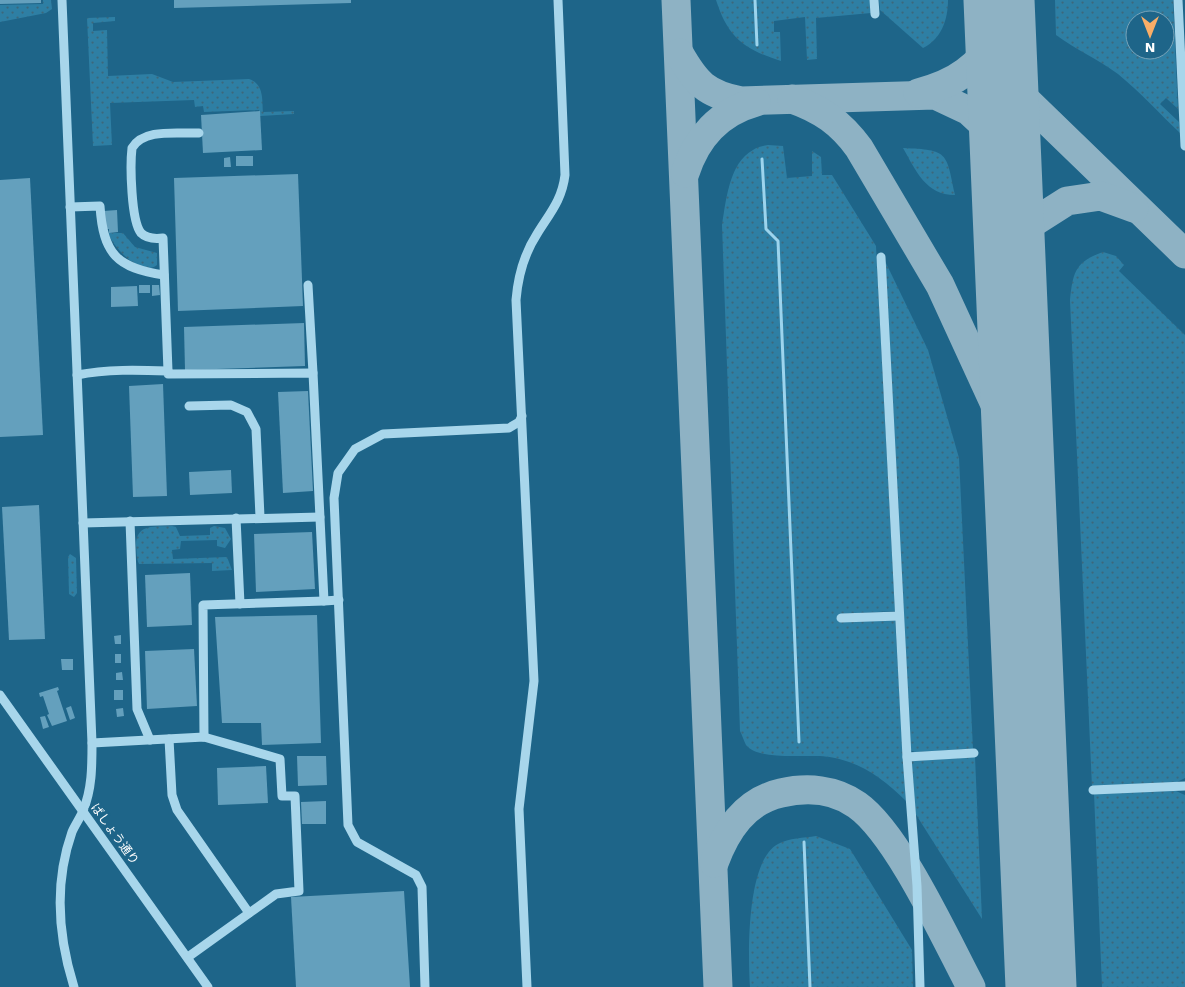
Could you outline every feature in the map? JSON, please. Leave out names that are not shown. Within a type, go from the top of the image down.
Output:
[{"type":"lane","points":[[62,0],[92,743],[92,781],[83,811],[72,831],[62,878],[60,914],[66,961],[74,987]]},
{"type":"lane","points":[[527,987],[519,809],[534,681],[516,300],[518,283],[528,250],[558,203],[563,190],[565,175],[558,0]]},
{"type":"lane","points":[[874,0],[875,14]]},
{"type":"lane","points":[[1178,0],[1185,146]]},
{"type":"lane","points":[[198,133],[148,136],[140,138],[132,148],[135,220],[141,233],[147,238],[162,238],[168,374],[313,373]]},
{"type":"lane","points":[[70,207],[100,206],[104,238],[113,254],[129,266],[164,275]]},
{"type":"lane","points":[[881,256],[907,757],[917,886],[920,987]]},
{"type":"lane","points":[[308,285],[324,601]]},
{"type":"lane","points":[[77,375],[100,372],[168,370]]},
{"type":"lane","points":[[189,406],[231,405],[247,412],[256,430],[260,517]]},
{"type":"lane","points":[[426,987],[422,887],[416,875],[357,842],[348,825],[334,498],[338,473],[355,449],[383,434],[509,428],[519,422],[522,416]]},
{"type":"lane","points":[[83,523],[260,517],[320,517]]},
{"type":"lane","points":[[236,518],[240,604]]},
{"type":"lane","points":[[130,521],[137,709],[150,740]]},
{"type":"lane","points":[[204,737],[203,605],[338,600]]},
{"type":"lane","points":[[841,618],[899,616]]},
{"type":"lane","name":"ばしょう通り","points":[[0,696],[208,987]]},
{"type":"lane","points":[[92,743],[204,737],[280,759],[282,796],[295,796],[299,892],[276,894],[188,957]]},
{"type":"lane","points":[[169,739],[172,795],[177,810],[248,913]]},
{"type":"lane","points":[[907,757],[974,753]]},
{"type":"lane","points":[[1093,790],[1185,786]]},
{"type":"shaded area","points":[[43,0],[51,0],[52,9],[46,13],[0,22],[0,5],[43,4]]},
{"type":"shaded area","points":[[716,0],[870,0],[871,13],[816,18],[817,59],[807,60],[805,17],[774,21],[774,32],[780,32],[781,61],[756,52],[739,40],[726,23]]},
{"type":"shaded area","points":[[879,0],[948,0],[947,15],[939,34],[923,48],[880,10]]},
{"type":"shaded area","points":[[1055,0],[1173,0],[1173,10],[1125,10],[1125,60],[1175,60],[1175,44],[1178,109],[1166,98],[1160,104],[1179,122],[1180,133],[1118,74],[1056,35]]},
{"type":"shaded area","points":[[115,17],[115,21],[93,23],[93,31],[107,30],[108,76],[152,74],[173,82],[249,79],[254,81],[260,88],[263,112],[294,111],[294,114],[260,116],[259,110],[204,112],[203,106],[195,107],[194,100],[110,103],[112,145],[93,146],[87,18]]},
{"type":"shaded area","points":[[768,145],[783,146],[787,178],[812,176],[812,151],[821,157],[822,175],[832,175],[876,246],[895,611],[839,614],[838,622],[895,619],[906,801],[874,774],[856,765],[825,756],[763,754],[746,745],[740,731],[722,225],[730,183],[739,164],[745,156],[755,149]]},
{"type":"shaded area","points":[[903,148],[929,150],[943,156],[950,170],[955,195],[936,191],[929,186],[918,173]]},
{"type":"shaded area","points":[[108,233],[123,233],[135,247],[157,253],[157,265],[151,268],[143,267],[128,259],[121,253]]},
{"type":"shaded area","points":[[1103,252],[1116,256],[1124,265],[1119,271],[1185,335],[1185,778],[1175,783],[1092,787],[1070,300],[1072,282],[1077,269],[1086,260]]},
{"type":"shaded area","points":[[884,259],[928,350],[959,458],[973,749],[915,752],[910,750]]},
{"type":"shaded area","points":[[214,526],[225,528],[231,539],[225,548],[217,546],[217,540],[181,541],[180,549],[172,550],[173,559],[227,557],[232,570],[212,571],[212,563],[139,564],[136,545],[139,533],[148,528],[176,527],[180,536],[210,535],[210,528]]},
{"type":"shaded area","points":[[70,554],[76,558],[77,593],[74,597],[69,594],[68,557]]},
{"type":"shaded area","points":[[975,757],[982,919],[915,813],[911,761]]},
{"type":"shaded area","points":[[1176,791],[1185,795],[1185,987],[1102,987],[1094,793]]},
{"type":"shaded area","points":[[816,836],[850,849],[912,950],[913,987],[750,987],[751,910],[760,869],[768,854],[778,844],[792,839]]},
{"type":"building","points":[[0,0],[41,0],[41,3],[0,4]]},
{"type":"building","points":[[174,0],[351,0],[351,3],[174,8]]},
{"type":"building","points":[[260,111],[262,150],[203,153],[201,115]]},
{"type":"building","points":[[236,156],[253,156],[253,166],[236,166]]},
{"type":"building","points":[[230,157],[231,167],[224,167],[224,158]]},
{"type":"building","points":[[298,174],[303,306],[178,311],[174,178]]},
{"type":"building","points":[[30,178],[43,435],[0,437],[0,180]]},
{"type":"building","points":[[117,210],[118,232],[109,233],[109,229],[105,229],[104,211]]},
{"type":"building","points":[[139,285],[150,285],[150,293],[139,293]]},
{"type":"building","points":[[152,285],[159,285],[160,295],[152,296]]},
{"type":"building","points":[[137,286],[138,306],[111,307],[111,287]]},
{"type":"building","points":[[304,323],[305,366],[185,370],[184,327]]},
{"type":"building","points":[[163,384],[167,496],[133,497],[129,386]]},
{"type":"building","points":[[308,391],[313,491],[283,493],[278,392]]},
{"type":"building","points":[[231,470],[232,493],[190,495],[189,472]]},
{"type":"building","points":[[39,505],[45,639],[9,640],[2,507]]},
{"type":"building","points":[[312,532],[315,589],[256,592],[254,534]]},
{"type":"building","points":[[190,573],[192,625],[147,627],[145,575]]},
{"type":"building","points":[[317,615],[321,743],[262,745],[261,723],[222,723],[215,617]]},
{"type":"building","points":[[121,635],[121,644],[115,644],[114,636]]},
{"type":"building","points":[[194,649],[197,706],[147,709],[145,651]]},
{"type":"building","points":[[115,654],[121,654],[121,663],[115,663]]},
{"type":"building","points":[[61,659],[73,659],[73,670],[62,670]]},
{"type":"building","points":[[122,672],[123,680],[116,680],[116,673]]},
{"type":"building","points":[[58,687],[59,690],[57,691],[67,721],[52,726],[47,715],[49,714],[43,696],[40,697],[39,693]]},
{"type":"building","points":[[114,690],[123,690],[123,700],[114,700]]},
{"type":"building","points":[[71,706],[75,718],[70,720],[66,708]]},
{"type":"building","points":[[123,708],[124,716],[117,717],[116,709]]},
{"type":"building","points":[[45,716],[49,727],[43,729],[40,717]]},
{"type":"building","points":[[297,756],[326,756],[327,785],[298,786]]},
{"type":"building","points":[[266,766],[268,803],[218,805],[217,768]]},
{"type":"building","points":[[326,801],[326,824],[302,824],[301,802]]},
{"type":"building","points":[[404,891],[410,987],[296,987],[291,897]]},
{"type":"waterway","points":[[755,0],[757,45]]},
{"type":"waterway","points":[[762,159],[766,229],[778,241],[799,742]]},
{"type":"waterway","points":[[804,842],[810,987]]},
{"type":"taxiway","points":[[676,0],[718,987]]},
{"type":"taxiway","points":[[918,93],[956,79],[966,72],[984,55],[1001,33]]},
{"type":"taxiway","points":[[679,53],[703,86],[719,95],[741,101],[935,95],[969,111],[983,124],[1006,153]]},
{"type":"taxiway","points":[[1002,70],[1027,101],[1185,254]]},
{"type":"taxiway","points":[[792,99],[812,107],[830,118],[845,131],[859,148],[940,285],[1019,457]]},
{"type":"taxiway","points":[[685,173],[696,149],[711,128],[731,112],[756,102]]},
{"type":"taxiway","points":[[1010,256],[1023,234],[1034,222],[1067,201],[1101,196],[1134,208]]},
{"type":"taxiway","points":[[714,863],[731,828],[747,810],[768,797],[801,790],[821,791],[840,796],[857,805],[873,819],[889,839],[935,916],[971,987]]},
{"type":"runway","points":[[999,0],[1041,987]]}]
